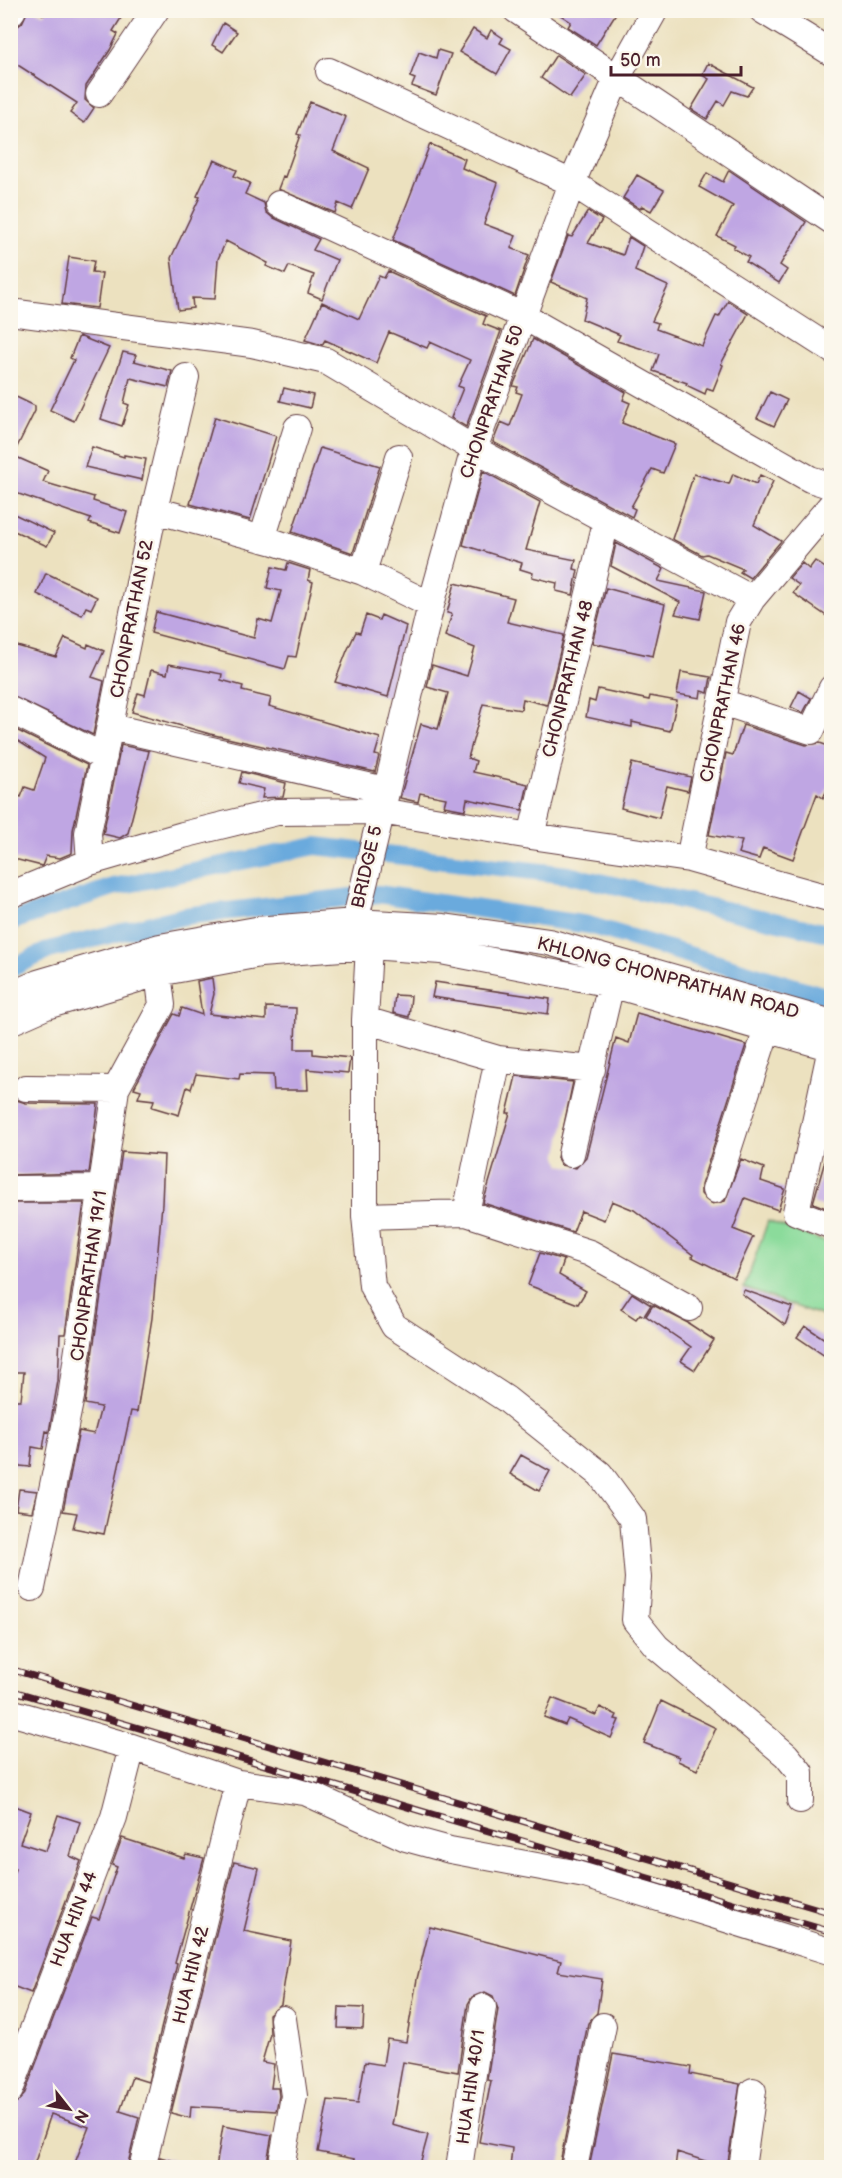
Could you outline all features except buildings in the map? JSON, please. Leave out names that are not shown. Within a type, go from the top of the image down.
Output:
[{"type":"street","points":[[99,94],[156,10]]},
{"type":"street","points":[[516,10],[831,220]]},
{"type":"street","name":"CHONPRATHAN 50","points":[[383,800],[431,605],[474,449],[521,315],[572,183],[617,78],[655,10]]},
{"type":"street","points":[[762,10],[793,27],[831,53]]},
{"type":"street","points":[[329,71],[572,183],[831,350]]},
{"type":"street","points":[[279,204],[521,315],[810,478],[831,486]]},
{"type":"street","points":[[10,312],[252,344],[326,361],[474,449],[752,599]]},
{"type":"street","name":"CHONPRATHAN 52","points":[[90,862],[88,833],[154,510],[186,377]]},
{"type":"street","points":[[262,539],[297,428]]},
{"type":"street","points":[[363,572],[399,457]]},
{"type":"street","name":"CHONPRATHAN 46","points":[[689,859],[738,622],[752,599],[831,504]]},
{"type":"street","points":[[154,510],[262,539],[363,572],[431,605]]},
{"type":"street","name":"CHONPRATHAN 48","points":[[531,836],[606,522]]},
{"type":"street","points":[[722,702],[811,731],[831,688]]},
{"type":"street","points":[[10,710],[104,757]]},
{"type":"street","points":[[111,727],[383,800],[531,836],[689,859],[831,899]]},
{"type":"street","points":[[10,895],[90,862],[183,835],[277,812],[383,800]]},
{"type":"street","name":"BRIDGE 5","points":[[355,922],[383,800]]},
{"type":"street","name":"KHLONG CHONPRATHAN ROAD","points":[[10,995],[38,983],[160,947],[256,930],[355,922],[444,927],[549,942],[831,1023]]},
{"type":"street","points":[[369,946],[365,1020],[365,1216],[372,1286],[394,1326],[506,1399],[600,1474],[633,1519],[638,1578],[635,1620],[657,1647],[786,1755],[800,1772],[800,1800]]},
{"type":"street","name":"KHLONG CHONPRATHAN ROAD","points":[[10,1022],[46,1006],[158,973],[260,954],[369,946],[441,951],[610,984],[831,1048]]},
{"type":"street","name":"CHONPRATHAN 19/1","points":[[32,1588],[71,1396],[116,1089],[162,1005],[158,973]]},
{"type":"street","points":[[571,1154],[610,984]]},
{"type":"street","points":[[365,1020],[498,1059],[592,1069]]},
{"type":"street","points":[[715,1190],[766,1029]]},
{"type":"street","points":[[831,1048],[796,1212],[831,1226]]},
{"type":"street","points":[[466,1213],[498,1059]]},
{"type":"street","points":[[26,1088],[116,1089]]},
{"type":"street","points":[[13,1189],[101,1188]]},
{"type":"street","points":[[365,1216],[466,1213],[590,1253],[689,1308]]},
{"type":"street","points":[[10,1712],[132,1746],[238,1783],[305,1792],[406,1838],[450,1850],[585,1875],[831,1952]]},
{"type":"street","name":"HUA HIN 44","points":[[10,2090],[114,1817],[132,1746]]},
{"type":"street","name":"HUA HIN 42","points":[[141,2168],[238,1783]]},
{"type":"street","name":"HUA HIN 40/1","points":[[459,2168],[483,2007]]},
{"type":"street","points":[[281,2168],[294,2096],[283,2019]]},
{"type":"street","points":[[574,2168],[603,2026]]},
{"type":"street","points":[[742,2168],[753,2091]]},
{"type":"green space","points":[[768,1221],[831,1244],[831,1319],[744,1288]]},
{"type":"waterway","points":[[10,922],[113,887],[316,846],[568,875],[832,934]]},
{"type":"waterway","points":[[10,969],[49,950],[184,916],[378,894],[589,925],[832,998]]},
{"type":"railway","points":[[10,1669],[832,1913]]},
{"type":"railway","points":[[10,1690],[832,1932]]}]
